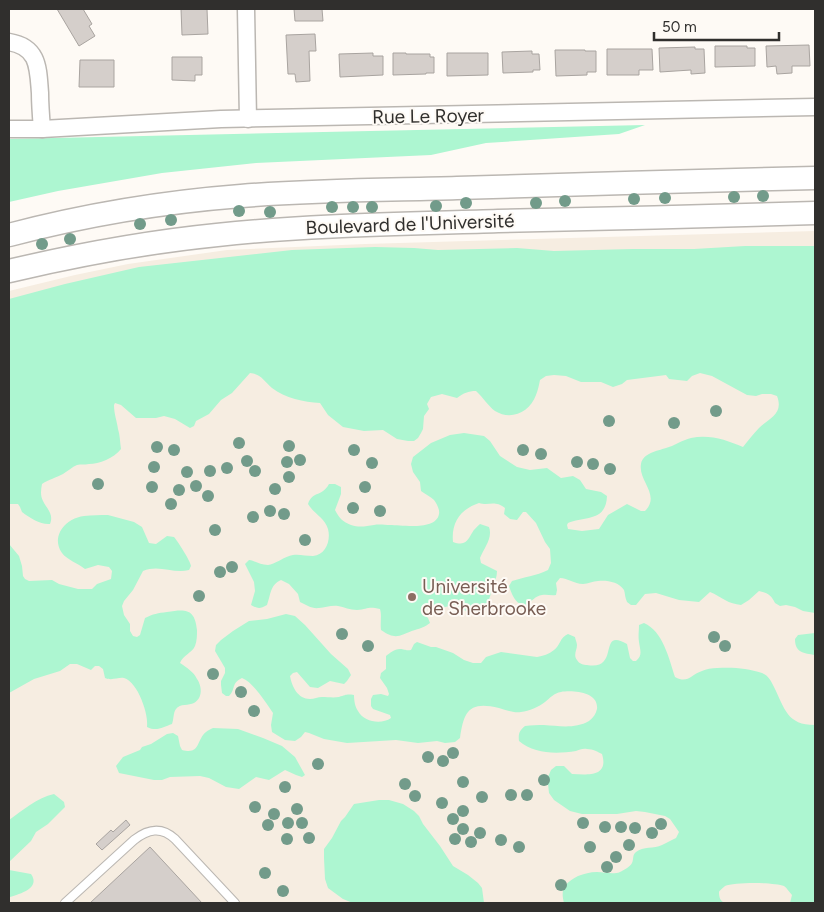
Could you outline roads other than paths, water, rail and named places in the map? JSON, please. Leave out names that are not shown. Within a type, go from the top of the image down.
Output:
[{"type":"main road","name":"Boulevard de l'Université","points":[[9,235],[73,220],[135,209],[191,201],[249,196],[364,190],[815,178]]},
{"type":"main road","name":"Boulevard de l'Université","points":[[9,271],[119,248],[188,238],[270,230],[418,223],[815,213]]},
{"type":"street","points":[[246,9],[248,120]]},
{"type":"street","points":[[9,42],[16,43],[26,49],[34,57],[38,68],[42,129]]},
{"type":"street","name":"Rue Le Royer","points":[[9,129],[221,120],[815,108]]},
{"type":"lane","points":[[65,903],[141,834],[156,830],[166,833],[175,839],[235,903]]},
{"type":"place","name":"Université de Sherbrooke","points":[[412,597]]}]
